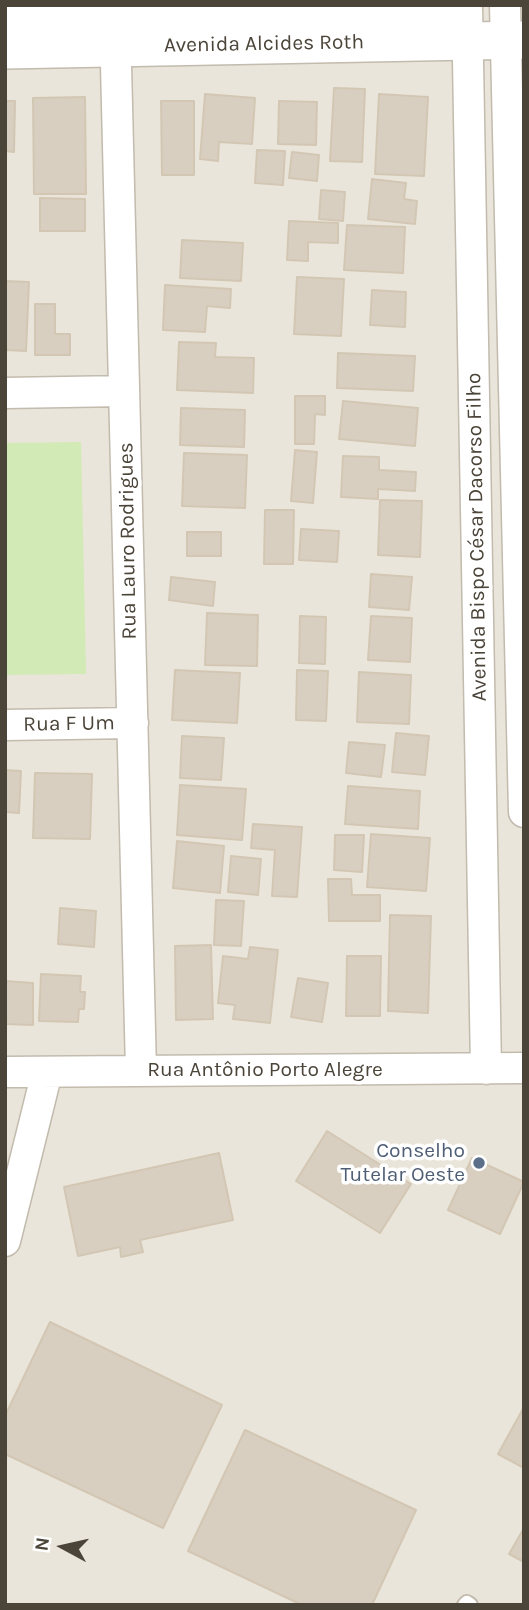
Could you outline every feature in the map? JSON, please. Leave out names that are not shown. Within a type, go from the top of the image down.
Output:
[{"type":"street","name":"Avenida Alcides Roth","points":[[5,13],[221,7],[456,5]]},
{"type":"street","name":"Rua Lauro Rodrigues","points":[[115,11],[141,1071]]},
{"type":"street","name":"Avenida Alcides Roth","points":[[5,50],[116,47],[468,22],[511,29]]},
{"type":"street","name":"Avenida Bispo César Dacorso Filho","points":[[468,22],[486,1069]]},
{"type":"street","name":"Avenida Bispo César Dacorso Filho","points":[[511,29],[517,533],[524,812]]},
{"type":"street","points":[[5,393],[124,391]]},
{"type":"street","points":[[477,532],[517,533]]},
{"type":"street","name":"Rua F Um","points":[[5,725],[132,723]]},
{"type":"street","name":"Rua Antônio Porto Alegre","points":[[5,1072],[524,1068]]},
{"type":"street","points":[[5,1241],[47,1072]]},
{"type":"shaded area","points":[[5,5],[524,5],[524,1605],[5,1605]]},
{"type":"green space","points":[[81,442],[86,674],[5,675],[5,443]]},
{"type":"building","points":[[334,88],[365,89],[362,162],[330,161]]},
{"type":"building","points":[[205,94],[255,98],[252,144],[219,142],[218,161],[200,159]]},
{"type":"building","points":[[379,94],[428,97],[424,176],[375,174]]},
{"type":"building","points":[[85,97],[86,194],[34,194],[33,98]]},
{"type":"building","points":[[5,101],[15,101],[14,152],[5,151]]},
{"type":"building","points":[[161,101],[194,101],[194,175],[162,175]]},
{"type":"building","points":[[279,101],[317,102],[316,145],[278,144]]},
{"type":"building","points":[[257,150],[285,151],[283,185],[255,183]]},
{"type":"building","points":[[292,152],[319,155],[317,181],[289,178]]},
{"type":"building","points":[[372,179],[406,183],[404,199],[417,201],[415,224],[368,219]]},
{"type":"building","points":[[321,190],[345,192],[343,221],[319,219]]},
{"type":"building","points":[[40,198],[85,199],[85,231],[40,231]]},
{"type":"building","points":[[289,221],[338,223],[338,243],[308,242],[308,261],[287,260]]},
{"type":"building","points":[[347,225],[405,227],[403,273],[344,270]]},
{"type":"building","points":[[182,240],[243,243],[241,281],[180,278]]},
{"type":"building","points":[[297,277],[344,279],[341,336],[294,334]]},
{"type":"building","points":[[5,281],[29,282],[26,351],[5,350]]},
{"type":"building","points":[[165,285],[231,289],[230,308],[207,306],[205,332],[163,330]]},
{"type":"building","points":[[372,290],[406,292],[405,327],[370,325]]},
{"type":"building","points":[[35,304],[55,304],[55,334],[70,334],[70,355],[35,355]]},
{"type":"building","points":[[179,342],[216,343],[215,357],[254,358],[253,393],[177,390]]},
{"type":"building","points":[[338,353],[415,356],[413,391],[337,388]]},
{"type":"building","points":[[295,396],[325,396],[325,415],[315,414],[314,444],[295,444]]},
{"type":"building","points":[[343,401],[418,408],[415,446],[339,439]]},
{"type":"building","points":[[181,408],[245,410],[244,447],[180,445]]},
{"type":"building","points":[[295,450],[317,452],[313,503],[291,501]]},
{"type":"building","points":[[184,453],[247,455],[245,508],[182,506]]},
{"type":"building","points":[[343,456],[379,457],[379,470],[416,472],[415,491],[378,489],[378,499],[341,497]]},
{"type":"building","points":[[380,500],[422,501],[420,557],[378,555]]},
{"type":"building","points":[[265,510],[294,510],[293,564],[264,564]]},
{"type":"building","points":[[301,529],[339,531],[337,562],[299,560]]},
{"type":"building","points":[[187,532],[221,532],[221,556],[187,556]]},
{"type":"building","points":[[371,574],[412,577],[409,610],[369,607]]},
{"type":"building","points":[[171,577],[215,582],[213,606],[169,600]]},
{"type":"building","points":[[207,613],[258,615],[257,666],[205,665]]},
{"type":"building","points":[[300,616],[326,617],[325,664],[299,663]]},
{"type":"building","points":[[371,616],[412,618],[410,662],[368,660]]},
{"type":"building","points":[[175,670],[240,673],[237,723],[172,720]]},
{"type":"building","points":[[297,670],[328,671],[326,721],[296,720]]},
{"type":"building","points":[[359,672],[411,675],[409,724],[357,722]]},
{"type":"building","points":[[396,733],[429,736],[425,775],[392,772]]},
{"type":"building","points":[[182,736],[224,738],[221,780],[180,778]]},
{"type":"building","points":[[349,742],[385,745],[381,777],[346,773]]},
{"type":"building","points":[[5,770],[21,771],[19,813],[5,812]]},
{"type":"building","points":[[35,773],[92,774],[90,839],[33,838]]},
{"type":"building","points":[[180,785],[246,789],[242,840],[177,835]]},
{"type":"building","points":[[348,786],[420,791],[418,829],[345,824]]},
{"type":"building","points":[[253,824],[302,827],[297,897],[272,896],[275,850],[251,848]]},
{"type":"building","points":[[371,834],[430,838],[426,891],[367,887]]},
{"type":"building","points":[[335,835],[364,835],[362,872],[334,870]]},
{"type":"building","points":[[177,841],[224,846],[220,893],[173,888]]},
{"type":"building","points":[[231,856],[261,859],[258,895],[228,892]]},
{"type":"building","points":[[328,879],[351,879],[352,895],[380,895],[380,921],[329,921]]},
{"type":"building","points":[[216,900],[244,901],[241,946],[214,945]]},
{"type":"building","points":[[60,908],[96,911],[94,947],[58,944]]},
{"type":"building","points":[[390,915],[431,916],[428,1013],[388,1011]]},
{"type":"building","points":[[211,945],[213,1019],[176,1020],[175,946]]},
{"type":"building","points":[[250,947],[278,950],[270,1023],[233,1019],[235,1005],[218,1003],[223,956],[248,959]]},
{"type":"building","points":[[347,956],[381,956],[380,1016],[346,1016]]},
{"type":"building","points":[[41,974],[81,976],[80,992],[85,992],[84,1009],[79,1009],[78,1022],[39,1021]]},
{"type":"building","points":[[298,978],[328,983],[322,1022],[291,1017]]},
{"type":"building","points":[[5,981],[33,983],[33,1025],[5,1024]]},
{"type":"building","points":[[327,1131],[411,1184],[380,1233],[296,1181]]},
{"type":"building","points":[[219,1153],[233,1220],[140,1240],[143,1252],[121,1257],[120,1247],[78,1256],[64,1187]]},
{"type":"building","points":[[472,1158],[524,1182],[500,1234],[448,1210]]},
{"type":"building","points":[[50,1322],[222,1405],[163,1528],[5,1454],[5,1416]]},
{"type":"building","points":[[524,1407],[524,1468],[498,1454]]},
{"type":"building","points":[[245,1430],[416,1510],[372,1605],[302,1605],[188,1551]]},
{"type":"building","points":[[524,1528],[524,1562],[509,1554]]},
{"type":"place","name":"Conselho Tutelar Oeste","points":[[479,1163]]}]
